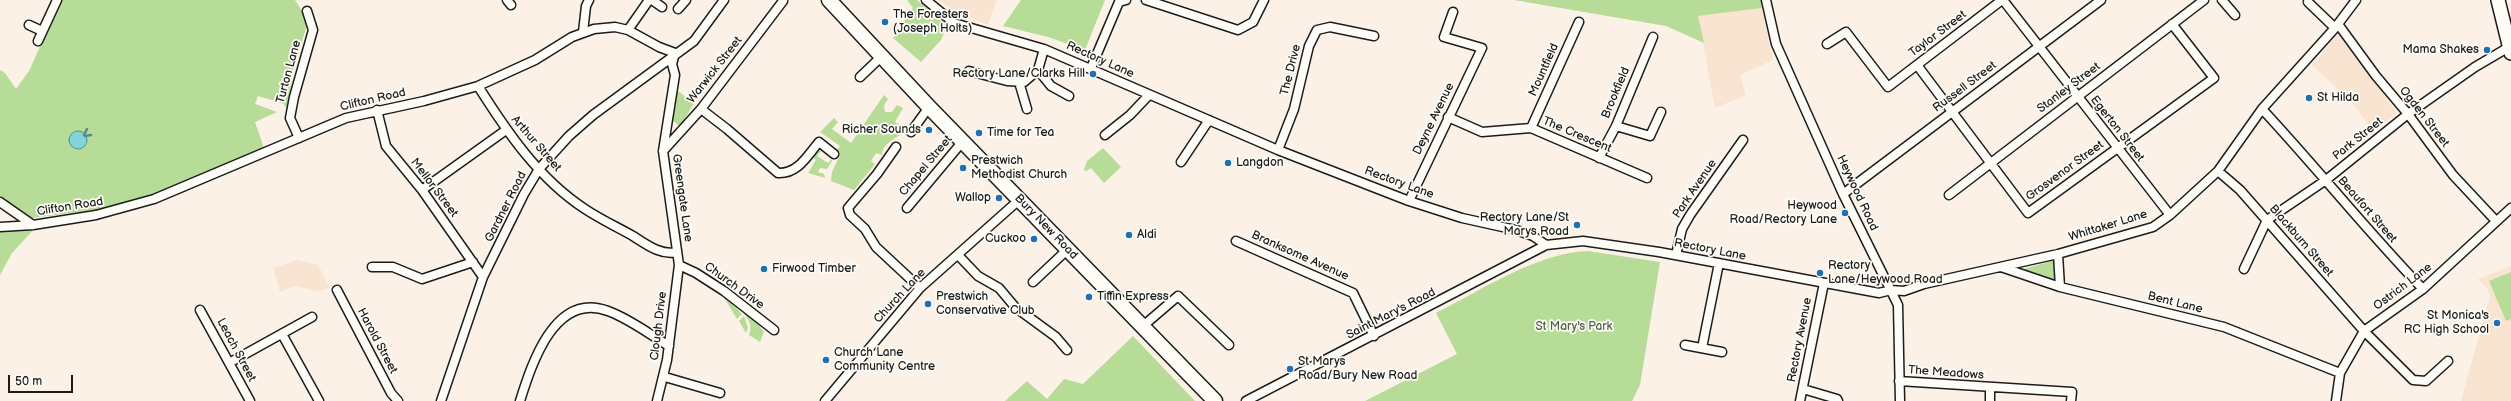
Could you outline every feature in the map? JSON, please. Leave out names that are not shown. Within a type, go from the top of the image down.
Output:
[{"type":"highway","name":"Bury New Road","points":[[829,0],[929,108],[963,141],[1215,401]]},
{"type":"main road","points":[[2498,0],[2510,50]]},
{"type":"street","points":[[38,41],[56,0]]},
{"type":"street","points":[[628,30],[649,0]]},
{"type":"street","points":[[652,0],[662,7]]},
{"type":"street","points":[[678,9],[686,0]]},
{"type":"street","points":[[675,53],[694,41],[724,0]]},
{"type":"street","name":"Rectory Lane","points":[[926,0],[954,23],[1044,49],[1278,150],[1409,201],[1462,218],[1516,230],[1533,236],[1546,245],[1583,242],[1676,255],[1879,293],[1891,290]]},
{"type":"street","points":[[1091,68],[1119,2],[1126,0]]},
{"type":"street","points":[[1146,0],[1238,30],[1253,22],[1264,0]]},
{"type":"street","name":"Heywood Road","points":[[1766,0],[1776,44],[1843,194],[1891,290],[1899,312],[1900,401]]},
{"type":"street","name":"Egerton Street","points":[[2002,0],[2170,215]]},
{"type":"street","name":"Taylor Street","points":[[1827,44],[1846,32],[1888,86],[2002,0]]},
{"type":"street","name":"Russell Street","points":[[1843,194],[2101,0]]},
{"type":"street","name":"Stanley Street","points":[[1949,195],[2204,0]]},
{"type":"street","points":[[2222,0],[2235,16]]},
{"type":"street","name":"Whittaker Lane","points":[[1891,290],[1904,291],[1924,284],[2058,254],[2153,226],[2170,215],[2218,171],[2262,109],[2336,26],[2356,0]]},
{"type":"street","name":"Warwick Street","points":[[663,151],[701,109],[783,1]]},
{"type":"street","points":[[583,32],[586,2]]},
{"type":"street","name":"Ogden Street","points":[[2308,2],[2336,26],[2408,114],[2453,175],[2496,221]]},
{"type":"street","name":"Turton Lane","points":[[299,138],[290,118],[294,97],[313,30],[307,11]]},
{"type":"street","name":"Deyne Avenue","points":[[1409,201],[1482,48],[1444,37],[1453,12]]},
{"type":"street","name":"Mountfield","points":[[1532,128],[1579,22]]},
{"type":"street","name":"Grosvenor Street","points":[[1991,162],[2028,213],[2214,78],[2172,24]]},
{"type":"street","points":[[30,25],[42,31]]},
{"type":"street","name":"Clifton Road","points":[[0,227],[33,225],[112,212],[154,199],[346,118],[377,110],[424,101],[478,86],[535,60],[583,32],[615,27],[628,30],[659,47],[675,53]]},
{"type":"street","name":"The Drive","points":[[1278,150],[1294,108],[1309,46],[1317,30],[1330,27],[1374,36]]},
{"type":"street","name":"Brookfield","points":[[1599,158],[1616,126],[1653,37]]},
{"type":"street","points":[[969,71],[1007,82],[1024,82],[1038,70],[1044,49]]},
{"type":"street","name":"Park Street","points":[[2267,220],[2326,180],[2408,114],[2475,67],[2510,50]]},
{"type":"street","name":"Greengate Lane","points":[[675,53],[672,64],[675,75],[663,151],[677,252]]},
{"type":"street","name":"Gardner Road","points":[[441,401],[483,277],[524,194],[539,169],[569,136],[593,115],[638,84],[675,53]]},
{"type":"street","points":[[860,77],[881,57]]},
{"type":"street","points":[[1917,65],[1991,162]]},
{"type":"street","points":[[1038,70],[1051,86],[1069,96]]},
{"type":"street","points":[[1019,82],[1027,109]]},
{"type":"street","name":"Arthur Street","points":[[478,86],[506,130],[539,169],[585,209],[662,252],[677,252]]},
{"type":"street","points":[[1105,135],[1130,115],[1149,95]]},
{"type":"street","points":[[911,132],[929,108]]},
{"type":"street","points":[[701,109],[727,129],[778,173],[788,174],[797,168],[819,142],[834,154]]},
{"type":"street","name":"Beaufort Street","points":[[2262,109],[2326,180],[2374,238],[2423,289]]},
{"type":"street","name":"Mellor Street","points":[[377,110],[386,146],[422,190],[483,277]]},
{"type":"street","points":[[1616,126],[1650,136],[1661,112]]},
{"type":"street","name":"The Crescent","points":[[1448,117],[1482,132],[1532,128],[1647,178]]},
{"type":"street","points":[[1181,162],[1209,120]]},
{"type":"street","points":[[422,190],[506,130]]},
{"type":"street","name":"Park Avenue","points":[[1676,255],[1682,229],[1690,215],[1743,140]]},
{"type":"street","name":"Chapel Street","points":[[907,208],[963,141]]},
{"type":"street","points":[[896,147],[877,174],[848,208],[850,215],[865,229],[876,247],[920,288]]},
{"type":"street","name":"Blackburn Street","points":[[2218,171],[2240,190],[2364,331],[2413,380],[2426,381],[2448,361]]},
{"type":"street","name":"Church Lane","points":[[825,401],[920,288],[1019,200]]},
{"type":"street","points":[[0,202],[33,225]]},
{"type":"street","name":"Ostrich Lane","points":[[2336,401],[2340,373],[2364,331],[2423,289],[2511,208]]},
{"type":"street","points":[[2244,269],[2267,220]]},
{"type":"street","name":"Branksome Avenue","points":[[1236,241],[1354,293],[1374,336]]},
{"type":"street","name":"Saint Mary's Road","points":[[1246,401],[1374,336],[1546,245]]},
{"type":"street","points":[[1033,282],[1067,250]]},
{"type":"street","name":"Clough Drive","points":[[657,401],[665,377],[679,265],[677,252]]},
{"type":"street","points":[[2058,254],[2060,287]]},
{"type":"street","points":[[958,255],[978,276],[999,288],[1015,307],[1056,337],[1067,350]]},
{"type":"street","points":[[372,267],[393,267],[422,279],[433,278],[473,262]]},
{"type":"street","points":[[1702,348],[1719,263]]},
{"type":"street","name":"Church Drive","points":[[679,265],[696,273],[724,291],[774,330]]},
{"type":"street","name":"Bent Lane","points":[[2000,267],[2060,287],[2224,327],[2340,373]]},
{"type":"street","name":"Rectory Avenue","points":[[1800,401],[1824,283]]},
{"type":"street","name":"Harold Street","points":[[337,290],[391,393],[398,401]]},
{"type":"street","points":[[1143,326],[1178,296],[1229,345]]},
{"type":"street","points":[[520,401],[542,343],[568,314],[585,308],[607,311],[627,320],[669,346]]},
{"type":"street","name":"Leach Street","points":[[200,310],[250,401]]},
{"type":"street","points":[[229,363],[312,317]]},
{"type":"street","points":[[282,334],[319,401]]},
{"type":"street","points":[[1685,345],[1722,352]]},
{"type":"street","points":[[665,377],[720,393]]},
{"type":"street","name":"The Meadows","points":[[1899,381],[1990,388],[2072,392],[2071,401]]},
{"type":"street","name":"The Meadows","points":[[1990,388],[1990,401]]},
{"type":"street","points":[[1802,390],[1837,399],[1838,401]]},
{"type":"shaded area","points":[[938,0],[997,0],[988,25],[954,11]]},
{"type":"shaded area","points":[[1762,8],[1773,60],[1740,75],[1746,95],[1715,108],[1698,16]]},
{"type":"shaded area","points":[[2337,35],[2341,36],[2397,113],[2373,131],[2344,91],[2342,93],[2312,65]]},
{"type":"shaded area","points":[[297,260],[318,265],[330,288],[317,291],[295,286],[280,292],[273,268]]},
{"type":"shaded area","name":"St Monica's RC High School","points":[[2511,266],[2511,401],[2461,401],[2490,296],[2488,289],[2478,279]]},
{"type":"green space","points":[[61,0],[295,0],[303,13],[306,28],[293,71],[287,108],[282,103],[258,96],[255,104],[277,112],[255,122],[264,148],[158,192],[111,208],[32,218],[17,212],[0,198],[0,70],[5,73],[16,89],[29,71]]},
{"type":"green space","points":[[907,0],[917,0],[947,26],[941,40],[921,62],[893,38],[913,8]]},
{"type":"green space","points":[[1021,0],[1105,0],[1085,50],[1048,37],[1003,26]]},
{"type":"green space","points":[[1514,0],[1761,0],[1762,8],[1698,16],[1704,43],[1666,26]]},
{"type":"green space","points":[[675,89],[694,103],[681,125],[678,125],[673,121]]},
{"type":"green space","points":[[884,95],[888,99],[884,106],[885,112],[892,112],[897,105],[903,108],[895,122],[907,129],[888,143],[882,155],[876,153],[871,161],[875,164],[854,190],[831,181],[832,172],[839,157],[836,151],[840,146],[820,132],[834,118],[838,122],[832,129],[851,143]]},
{"type":"green space","points":[[1103,148],[1121,167],[1104,183],[1091,168],[1086,171],[1084,170],[1087,161]]},
{"type":"green space","points":[[817,150],[821,151],[817,156],[828,163],[832,159],[827,169],[820,168],[818,172],[824,174],[825,178],[808,173],[816,160],[810,155]]},
{"type":"green space","points":[[35,228],[12,253],[0,275],[0,231]]},
{"type":"green space","name":"St Mary's Park","points":[[1588,251],[1660,262],[1640,385],[1632,401],[1365,401],[1457,354],[1436,313],[1529,265],[1568,253]]},
{"type":"green space","points":[[2055,260],[2054,283],[2022,272],[2024,269]]},
{"type":"green space","points":[[2511,272],[2511,319],[2506,321],[2489,281]]},
{"type":"green space","points":[[722,294],[742,314],[737,319]]},
{"type":"green space","points":[[738,306],[757,322],[764,332],[760,342],[749,335],[750,323]]},
{"type":"green space","points":[[744,316],[748,328],[746,333],[739,321]]},
{"type":"green space","points":[[1133,336],[1195,401],[1005,401],[1027,381],[1047,399],[1064,379],[1083,384]]},
{"type":"water","points":[[74,131],[82,131],[87,136],[85,147],[82,149],[74,149],[69,144],[69,136]]},
{"type":"waterway","points":[[84,135],[87,129]]},
{"type":"waterway","points":[[85,136],[91,135]]},
{"type":"place","name":"The Foresters (Joseph Holts)","points":[[885,22]]},
{"type":"place","name":"Mama Shakes","points":[[2487,50]]},
{"type":"place","name":"Rectory Lane/Clarks Hill","points":[[1093,74]]},
{"type":"place","name":"St Hilda","points":[[2309,98]]},
{"type":"place","name":"Richer Sounds","points":[[929,130]]},
{"type":"place","name":"Time for Tea","points":[[979,133]]},
{"type":"place","name":"Langdon","points":[[1228,163]]},
{"type":"place","name":"Prestwich Methodist Church","points":[[963,168]]},
{"type":"place","name":"Wallop","points":[[999,198]]},
{"type":"place","name":"Heywood Road/Rectory Lane","points":[[1845,213]]},
{"type":"place","name":"Rectory Lane/St Marys Road","points":[[1577,225]]},
{"type":"place","name":"Aldi","points":[[1129,235]]},
{"type":"place","name":"Cuckoo","points":[[1034,239]]},
{"type":"place","name":"Firwood Timber","points":[[764,269]]},
{"type":"place","name":"Rectory Lane/Heywood Road","points":[[1820,273]]},
{"type":"place","name":"Tiffin Express","points":[[1089,297]]},
{"type":"place","name":"Prestwich Conservative Club","points":[[928,304]]},
{"type":"place","name":"St Monica's RC High School","points":[[2497,323]]},
{"type":"place","name":"Church Lane Community Centre","points":[[826,360]]},
{"type":"place","name":"St Marys Road/Bury New Road","points":[[1290,369]]}]
